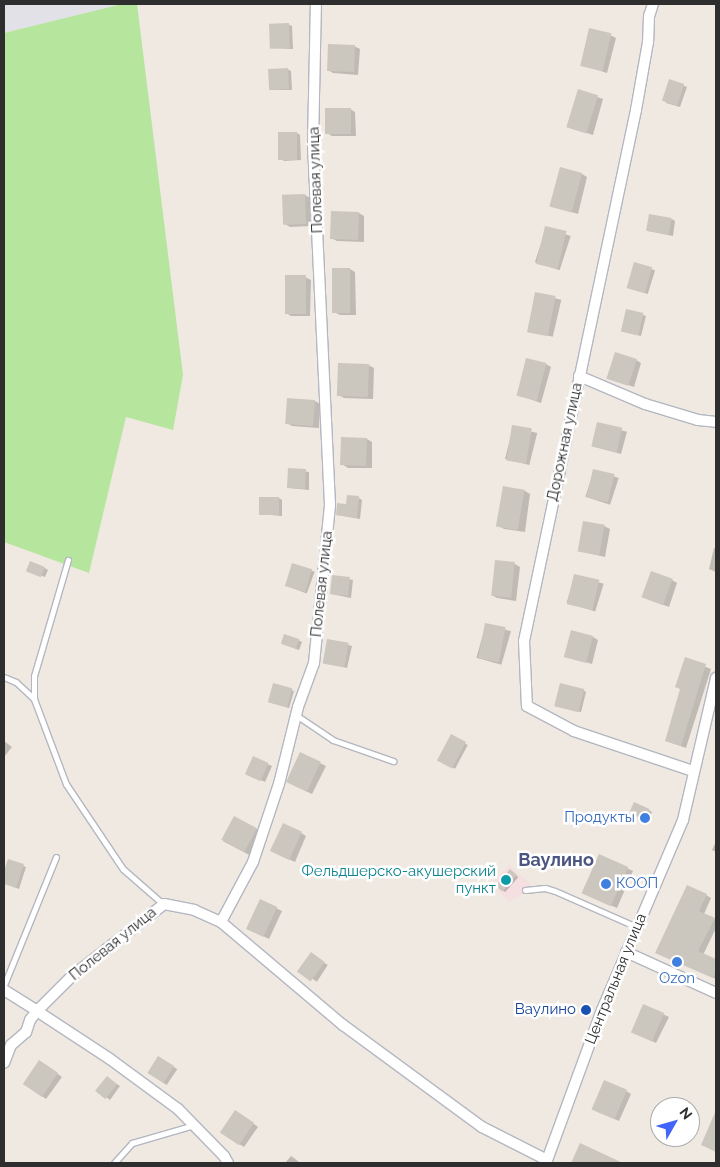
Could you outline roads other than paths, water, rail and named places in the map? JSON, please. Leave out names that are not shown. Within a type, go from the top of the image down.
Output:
[{"type":"street","name":"Полевая улица","points":[[4,1063],[11,1045],[26,1032],[30,1020],[37,1011],[72,976],[164,904],[194,910],[221,922],[253,862],[279,784],[296,715],[314,663],[330,505],[313,144],[316,4]]},
{"type":"street","name":"Дорожная улица","points":[[653,4],[649,16],[648,42],[636,110],[524,641],[527,706],[574,731],[693,771]]},
{"type":"street","points":[[579,376],[645,404],[698,420],[716,422]]},
{"type":"street","name":"Центральная улица","points":[[547,1162],[602,1010],[683,820],[716,678]]},
{"type":"street","points":[[221,922],[343,1025],[482,1127],[547,1162]]},
{"type":"street","points":[[626,952],[716,993]]},
{"type":"street","points":[[4,990],[110,1059],[178,1109],[224,1156],[228,1163]]},
{"type":"lane","points":[[68,560],[34,676],[34,699],[66,784],[123,869],[164,904]]},
{"type":"lane","points":[[4,677],[16,682],[34,699]]},
{"type":"lane","points":[[296,715],[334,740],[394,761]]},
{"type":"lane","points":[[4,985],[56,857]]},
{"type":"lane","points":[[525,890],[545,888],[556,891],[637,927]]},
{"type":"lane","points":[[114,1163],[132,1143],[194,1125]]},
{"type":"place","name":"Продукты","points":[[645,818]]},
{"type":"place","name":"Фельдшерско-акушерский пункт","points":[[506,880]]},
{"type":"place","name":"КООП","points":[[606,884]]},
{"type":"place","name":"Ozon","points":[[677,962]]},
{"type":"place","name":"Ваулино","points":[[586,1010]]},
{"type":"district","name":"Ваулино","points":[[556,860]]}]
